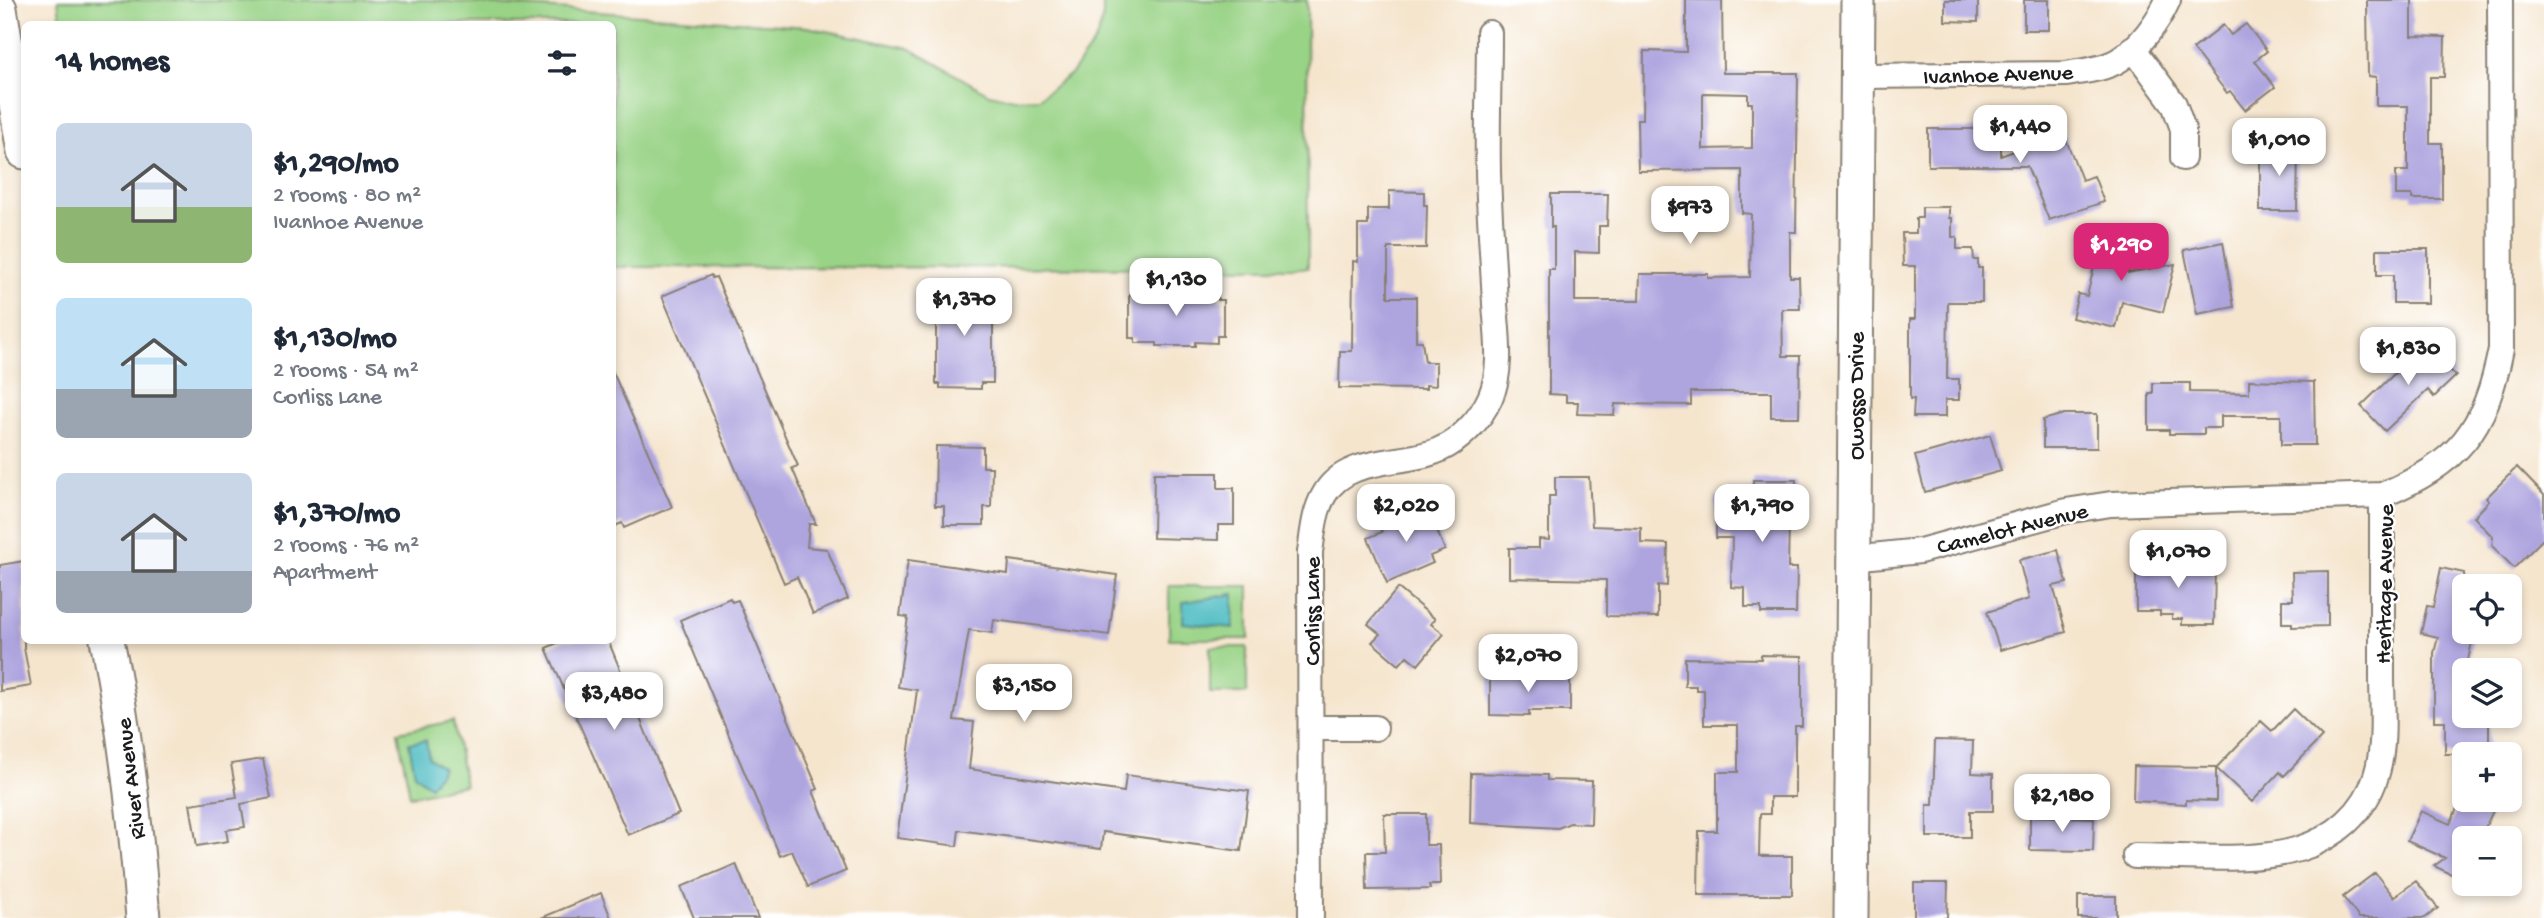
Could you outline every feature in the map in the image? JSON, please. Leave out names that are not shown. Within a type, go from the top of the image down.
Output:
[{"type":"street","name":"Owosso Drive","points":[[1851,918],[1858,0]]},
{"type":"street","name":"Ivanhoe Avenue","points":[[1858,76],[2066,74],[2118,61],[2153,26],[2168,0]]},
{"type":"street","name":"Heritage Avenue","points":[[2135,856],[2276,855],[2316,843],[2336,831],[2362,806],[2376,775],[2380,756],[2382,495],[2417,481],[2446,460],[2472,433],[2494,385],[2501,349],[2500,0]]},
{"type":"street","points":[[0,9],[21,134]]},
{"type":"street","name":"Corliss Lane","points":[[1311,918],[1310,552],[1315,519],[1324,495],[1338,479],[1352,471],[1437,451],[1456,440],[1475,422],[1490,399],[1496,380],[1497,349],[1488,171],[1489,33]]},
{"type":"street","points":[[2133,48],[2174,104],[2183,129],[2183,158]]},
{"type":"street","name":"Camelot Avenue","points":[[1853,558],[1920,551],[2066,512],[2111,504],[2382,495]]},
{"type":"street","name":"River Avenue","points":[[108,644],[132,786],[143,918]]},
{"type":"street","points":[[1311,728],[1375,728]]},
{"type":"green space","points":[[58,0],[428,0],[807,27],[909,48],[989,94],[1016,99],[1039,98],[1071,74],[1096,40],[1103,16],[1103,0],[1307,0],[1308,268],[616,267],[616,21],[61,21]]},
{"type":"green space","points":[[1169,586],[1249,586],[1249,639],[1169,639]]},
{"type":"green space","points":[[1210,647],[1247,647],[1247,693],[1210,693]]},
{"type":"green space","points":[[453,721],[465,785],[410,796],[398,732]]},
{"type":"water","points":[[1234,594],[1233,628],[1183,623],[1183,602]]},
{"type":"water","points":[[426,740],[429,758],[443,768],[430,786],[415,775],[409,743]]},
{"type":"building","points":[[1686,0],[1722,0],[1723,73],[1798,73],[1796,232],[1790,232],[1790,277],[1799,277],[1800,309],[1782,309],[1783,356],[1800,356],[1799,417],[1771,417],[1771,392],[1691,392],[1691,405],[1615,404],[1614,415],[1577,414],[1578,402],[1566,402],[1566,395],[1549,394],[1549,269],[1554,269],[1551,194],[1608,194],[1607,226],[1599,226],[1599,253],[1575,252],[1575,301],[1639,301],[1640,274],[1708,274],[1708,278],[1750,277],[1751,214],[1742,213],[1742,170],[1638,171],[1637,119],[1643,119],[1644,51],[1686,52]],"holes":[[[1703,93],[1748,94],[1748,103],[1752,103],[1752,148],[1703,149]]]},
{"type":"building","points":[[1945,0],[1978,0],[1978,22],[1945,21]]},
{"type":"building","points":[[2024,0],[2049,0],[2049,30],[2024,30]]},
{"type":"building","points":[[2367,0],[2412,0],[2412,36],[2445,37],[2444,77],[2430,77],[2430,143],[2442,143],[2442,199],[2412,199],[2412,195],[2396,195],[2396,171],[2408,171],[2408,106],[2376,106],[2376,77],[2368,76]]},
{"type":"building","points":[[2246,24],[2267,51],[2255,61],[2275,87],[2245,110],[2230,91],[2227,93],[2193,49],[2223,25],[2231,35]]},
{"type":"building","points":[[1928,129],[2001,129],[2001,156],[2063,132],[2082,180],[2094,176],[2104,202],[2049,220],[2027,166],[1928,166]]},
{"type":"building","points":[[2260,145],[2298,145],[2297,211],[2260,211]]},
{"type":"building","points":[[1389,191],[1424,192],[1424,205],[1427,205],[1426,248],[1388,248],[1388,297],[1416,297],[1416,341],[1422,341],[1425,362],[1436,362],[1436,386],[1426,385],[1426,389],[1339,388],[1340,351],[1352,351],[1353,261],[1358,262],[1358,225],[1368,225],[1368,209],[1389,209]]},
{"type":"building","points":[[1922,207],[1949,207],[1952,237],[1957,237],[1957,249],[1973,249],[1974,260],[1978,260],[1978,268],[1982,268],[1982,302],[1948,302],[1947,379],[1959,379],[1959,400],[1945,400],[1945,417],[1913,417],[1914,399],[1910,399],[1910,319],[1915,319],[1915,266],[1903,266],[1902,233],[1916,233],[1916,218],[1922,218]]},
{"type":"building","points":[[2103,230],[2136,238],[2128,273],[2175,264],[2163,312],[2122,302],[2116,328],[2072,318],[2078,294],[2087,296]]},
{"type":"building","points":[[2223,242],[2234,307],[2197,314],[2184,250]]},
{"type":"building","points":[[2377,249],[2428,249],[2428,303],[2393,303],[2393,275],[2377,275]]},
{"type":"building","points":[[711,275],[712,278],[716,277],[798,466],[792,468],[816,524],[809,524],[807,547],[827,549],[848,599],[813,614],[797,577],[784,583],[662,296]]},
{"type":"building","points":[[946,288],[982,288],[982,297],[999,297],[999,319],[993,319],[993,383],[981,383],[981,389],[940,388],[940,384],[936,384],[936,323],[927,323],[927,300],[946,300]]},
{"type":"building","points":[[1157,290],[1218,293],[1218,300],[1223,300],[1223,336],[1217,336],[1217,343],[1195,342],[1195,346],[1135,343],[1135,338],[1129,338],[1129,297],[1131,293],[1157,293]]},
{"type":"building","points":[[2425,344],[2456,376],[2434,397],[2428,390],[2385,431],[2361,406]]},
{"type":"building","points":[[616,379],[672,507],[624,528],[622,523],[616,525]]},
{"type":"building","points":[[2249,380],[2314,382],[2315,445],[2281,445],[2281,416],[2221,416],[2221,428],[2204,428],[2204,434],[2169,434],[2169,430],[2149,430],[2149,393],[2153,393],[2153,383],[2190,383],[2190,392],[2249,393]]},
{"type":"building","points":[[2064,414],[2097,414],[2097,448],[2043,448],[2043,420]]},
{"type":"building","points":[[1990,435],[2001,471],[1925,492],[1915,456]]},
{"type":"building","points":[[936,446],[983,447],[983,467],[992,467],[991,507],[984,507],[984,525],[944,525],[944,506],[935,506]]},
{"type":"building","points":[[2517,467],[2544,495],[2544,538],[2514,568],[2492,546],[2493,537],[2474,517],[2489,501],[2486,498]]},
{"type":"building","points":[[1154,473],[1218,473],[1218,488],[1234,488],[1234,525],[1218,525],[1218,540],[1153,538]]},
{"type":"building","points":[[1555,477],[1589,477],[1592,526],[1641,528],[1641,543],[1668,544],[1667,586],[1658,585],[1658,617],[1606,616],[1606,580],[1509,578],[1509,548],[1539,548],[1539,539],[1549,540],[1549,496],[1555,496]]},
{"type":"building","points":[[1753,480],[1796,480],[1796,520],[1789,520],[1788,568],[1797,568],[1796,613],[1761,613],[1761,607],[1745,607],[1745,588],[1731,587],[1732,538],[1716,538],[1716,497],[1753,497]]},
{"type":"building","points":[[1412,508],[1416,517],[1429,512],[1445,550],[1430,556],[1433,563],[1387,583],[1368,538],[1382,532],[1378,523]]},
{"type":"building","points":[[2058,550],[2067,583],[2053,586],[2066,632],[2000,650],[1987,612],[2029,599],[2019,560]]},
{"type":"building","points":[[2178,559],[2215,560],[2214,625],[2182,625],[2182,619],[2172,619],[2172,615],[2160,615],[2160,611],[2136,611],[2136,562],[2178,562]]},
{"type":"building","points":[[908,560],[1008,574],[1009,560],[1117,575],[1109,635],[994,620],[992,633],[969,630],[954,720],[974,722],[969,769],[1124,792],[1126,775],[1249,791],[1241,851],[1103,832],[1101,849],[959,830],[957,846],[897,838],[917,690],[898,687],[908,617],[900,616]]},
{"type":"building","points":[[21,562],[21,644],[24,644],[31,686],[0,691],[0,565]]},
{"type":"building","points":[[2441,568],[2464,573],[2452,574],[2452,644],[2471,644],[2469,658],[2452,658],[2452,728],[2489,728],[2489,742],[2452,742],[2452,754],[2445,754],[2445,721],[2434,721],[2434,653],[2438,637],[2421,633],[2427,606],[2433,607]]},
{"type":"building","points":[[2328,571],[2328,626],[2292,627],[2292,623],[2282,623],[2282,600],[2293,600],[2292,572]]},
{"type":"building","points":[[1398,588],[1435,619],[1431,624],[1444,634],[1418,665],[1407,656],[1399,665],[1372,642],[1380,634],[1368,624]]},
{"type":"building","points":[[730,598],[732,602],[738,600],[818,789],[813,791],[846,871],[808,887],[792,851],[780,856],[680,620]]},
{"type":"building","points":[[555,644],[610,644],[679,814],[628,835],[546,648]]},
{"type":"building","points":[[1761,655],[1802,656],[1802,726],[1795,726],[1795,797],[1770,797],[1770,814],[1760,814],[1759,856],[1792,856],[1792,895],[1698,895],[1699,831],[1717,831],[1717,772],[1738,772],[1738,725],[1704,725],[1704,690],[1696,690],[1696,686],[1685,686],[1685,658],[1761,659]]},
{"type":"building","points":[[1511,670],[1531,670],[1531,678],[1570,678],[1570,711],[1529,711],[1529,716],[1490,715],[1490,677],[1511,677]]},
{"type":"building","points":[[2293,709],[2322,737],[2284,776],[2280,772],[2252,802],[2216,768],[2261,721],[2272,731]]},
{"type":"building","points":[[1935,740],[1973,741],[1972,773],[1993,774],[1993,811],[1970,811],[1970,837],[1927,837],[1927,805],[1933,805]]},
{"type":"building","points":[[263,759],[271,798],[241,804],[245,827],[226,830],[228,841],[197,846],[190,804],[237,797],[231,764]]},
{"type":"building","points":[[2134,766],[2216,767],[2216,801],[2186,800],[2186,804],[2133,801]]},
{"type":"building","points":[[1471,773],[1547,775],[1547,780],[1592,781],[1591,824],[1570,823],[1558,828],[1470,823]]},
{"type":"building","points":[[2421,811],[2450,824],[2455,812],[2493,812],[2486,826],[2452,826],[2452,874],[2434,866],[2445,858],[2407,841]]},
{"type":"building","points":[[1384,814],[1426,814],[1426,845],[1439,845],[1440,885],[1429,885],[1430,889],[1367,890],[1366,852],[1385,852]]},
{"type":"building","points":[[2030,816],[2094,818],[2093,851],[2030,850]]},
{"type":"building","points":[[736,864],[758,918],[694,918],[681,887]]},
{"type":"building","points":[[2375,873],[2394,897],[2416,881],[2438,908],[2425,918],[2359,918],[2343,897]]},
{"type":"building","points":[[1914,883],[1948,883],[1947,918],[1914,918]]},
{"type":"building","points":[[601,893],[611,918],[541,918]]},
{"type":"building","points":[[2078,896],[2116,896],[2116,918],[2078,918]]}]
